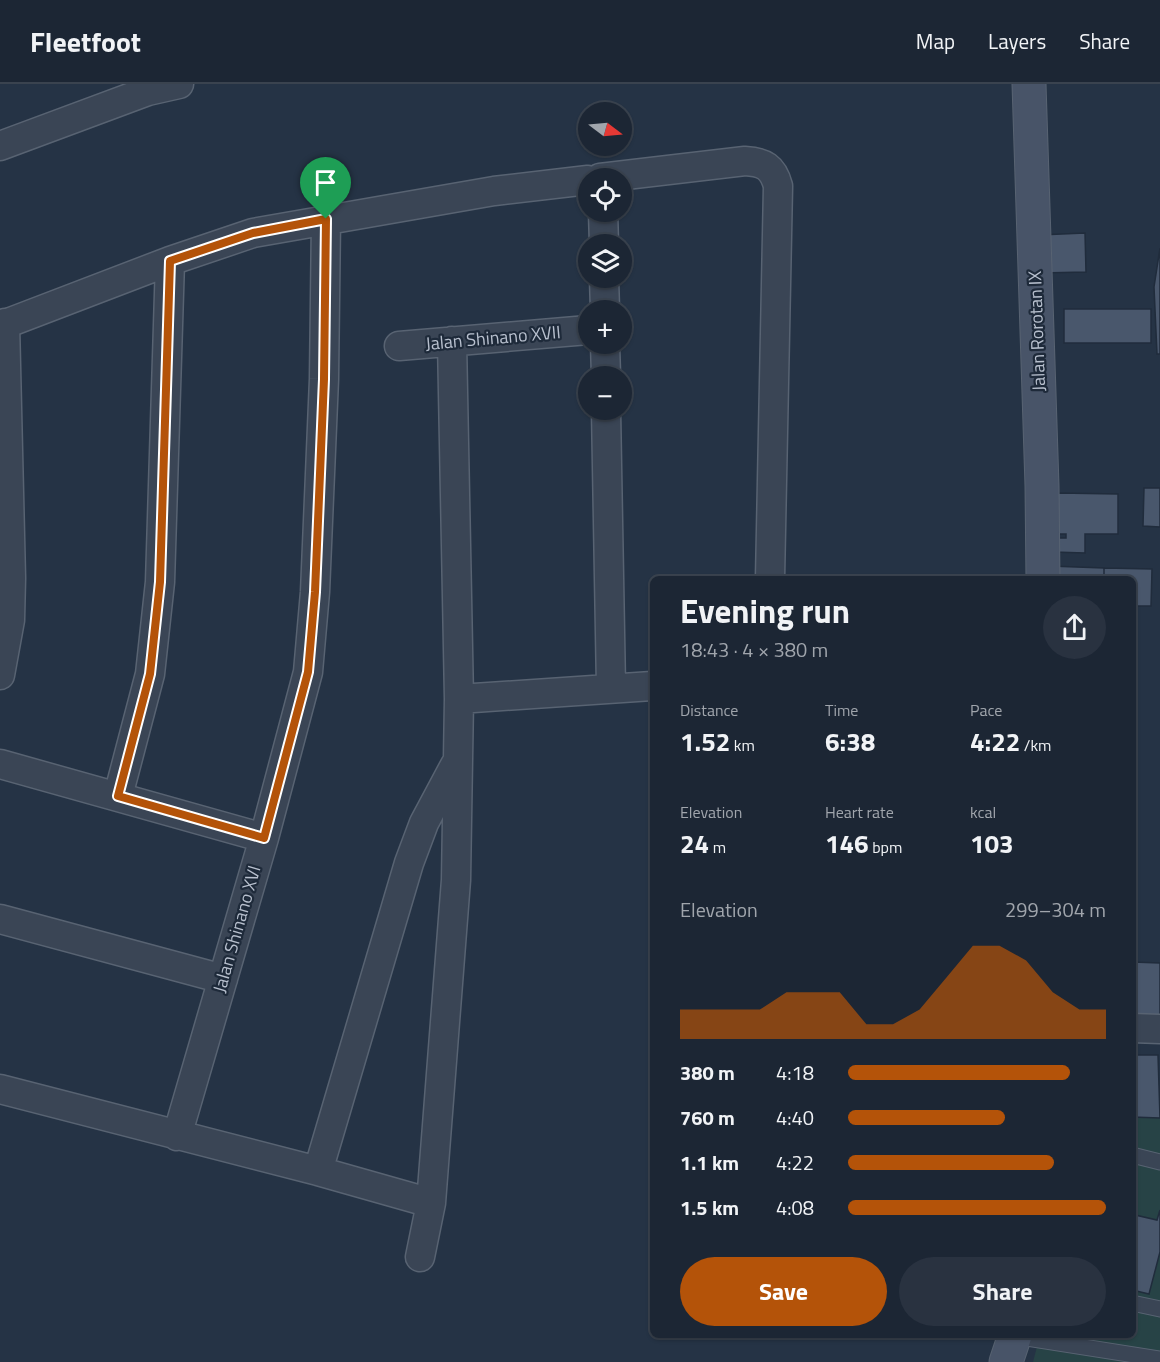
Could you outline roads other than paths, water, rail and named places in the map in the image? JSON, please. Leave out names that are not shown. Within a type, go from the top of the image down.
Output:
[{"type":"street","points":[[0,146],[148,88],[180,84]]},
{"type":"street","name":"Jalan Rorotan IX","points":[[1029,84],[1042,475],[1042,576]]},
{"type":"street","points":[[632,174],[745,161],[764,164],[775,174],[778,186],[770,576]]},
{"type":"street","points":[[0,675],[10,620],[11,578],[3,325],[170,261],[253,233],[494,191],[578,181]]},
{"type":"street","name":"Jalan Shinano XVI","points":[[177,1136],[264,838],[308,672],[315,592],[324,379],[326,219]]},
{"type":"street","points":[[118,796],[150,674],[160,582],[170,261]]},
{"type":"street","name":"Jalan Shinano XVII","points":[[399,346],[578,331]]},
{"type":"street","points":[[420,1257],[431,1203],[456,880],[459,699],[452,341]]},
{"type":"street","points":[[606,420],[611,688]]},
{"type":"street","points":[[459,699],[650,686]]},
{"type":"street","points":[[318,1171],[409,863],[424,823],[457,760]]},
{"type":"street","points":[[0,764],[264,838]]},
{"type":"street","points":[[0,919],[223,979]]},
{"type":"street","points":[[1136,1028],[1160,1029]]},
{"type":"street","points":[[0,1089],[318,1171],[431,1203]]},
{"type":"lane","points":[[1136,1156],[1160,1162]]},
{"type":"lane","points":[[1136,1304],[1160,1309]]},
{"type":"lane","points":[[1012,1344],[1089,1341],[1160,1359]]}]
